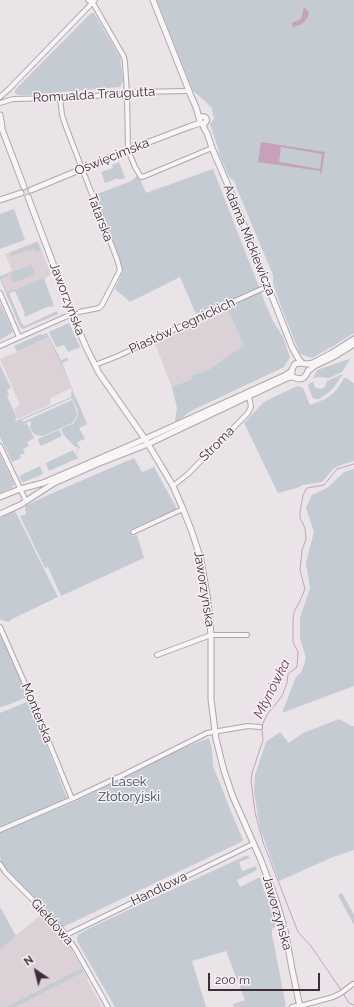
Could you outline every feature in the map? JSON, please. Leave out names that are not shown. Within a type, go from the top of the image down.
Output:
[{"type":"street","points":[[88,0],[94,2],[124,57],[127,94],[128,150],[134,168],[141,177],[212,148]]},
{"type":"street","points":[[153,0],[202,120]]},
{"type":"street","points":[[0,97],[94,2]]},
{"type":"street","points":[[9,89],[13,99]]},
{"type":"street","name":"Romualda Traugutta","points":[[0,103],[13,99],[60,98],[127,94],[132,92],[189,91]]},
{"type":"street","name":"Tatarska","points":[[0,346],[72,314],[84,310],[99,308],[102,306],[120,270],[64,121],[60,98]]},
{"type":"street","points":[[0,115],[1,126],[24,187]]},
{"type":"street","name":"Oświęcimska","points":[[31,190],[193,125],[202,120]]},
{"type":"street","name":"Adama Mickiewicza","points":[[202,120],[292,347],[298,358],[303,363]]},
{"type":"street","points":[[0,200],[21,194],[28,197],[31,190],[29,187],[24,187]]},
{"type":"street","points":[[21,194],[21,190],[24,187]]},
{"type":"street","name":"Jaworzyńska","points":[[28,197],[82,340],[104,380],[145,439],[172,486],[194,538],[202,565],[208,601],[211,635],[211,699],[214,732],[220,759],[239,813],[270,883],[281,916],[300,1006]]},
{"type":"street","name":"Piastów Legnickich","points":[[95,365],[118,356],[268,286]]},
{"type":"street","points":[[0,293],[20,337]]},
{"type":"street","points":[[0,514],[26,502],[49,483],[284,376],[297,363],[310,364],[317,361],[354,339]]},
{"type":"street","points":[[0,497],[20,489],[49,483],[148,444],[288,378],[303,378],[314,366],[335,356],[354,344]]},
{"type":"street","name":"Adama Mickiewicza","points":[[292,347],[294,360],[293,368]]},
{"type":"street","points":[[303,363],[307,367],[308,372]]},
{"type":"street","points":[[293,368],[292,374],[295,377]]},
{"type":"street","name":"Stroma","points":[[172,486],[188,474],[248,413],[250,407],[248,396]]},
{"type":"street","points":[[0,446],[26,502]]},
{"type":"street","points":[[133,532],[183,509]]},
{"type":"street","name":"Monterska","points":[[0,627],[26,686],[72,799]]},
{"type":"street","points":[[157,655],[211,635],[247,635]]},
{"type":"street","points":[[0,830],[72,799],[207,733],[248,726],[260,727]]},
{"type":"street","name":"Handlowa","points":[[66,935],[253,844]]},
{"type":"street","name":"Giełdowa","points":[[0,864],[6,873],[66,935],[108,1007]]},
{"type":"street","points":[[292,1007],[326,999],[343,992],[353,984]]},
{"type":"shaded area","points":[[304,7],[308,11],[308,17],[302,24],[293,27],[292,23],[301,19]]},
{"type":"shaded area","points":[[261,142],[325,152],[321,174],[320,171],[258,162]],"holes":[[[281,147],[322,154],[320,169],[279,162]]]},
{"type":"shaded area","points":[[38,241],[51,275],[15,292],[14,290],[6,292],[0,277],[12,270],[5,254]]},
{"type":"shaded area","points":[[227,310],[244,345],[210,369],[191,376],[192,379],[172,387],[155,344]]},
{"type":"shaded area","points":[[48,337],[72,388],[50,398],[51,404],[18,419],[14,409],[20,404],[0,359]]},
{"type":"shaded area","points":[[42,914],[69,947],[102,1007],[0,1007],[0,949]]},
{"type":"green space","points":[[157,0],[354,0],[354,333],[312,358],[300,354],[280,304],[273,283],[273,275],[234,181],[229,177],[219,154],[210,124],[215,117],[213,116],[212,108],[193,91]]},
{"type":"green space","points":[[91,13],[94,13],[120,57],[123,81],[120,87],[27,95],[18,95],[15,93],[15,90]]},
{"type":"green space","points":[[119,162],[125,178],[119,180],[118,178],[105,183],[101,172],[113,168],[112,165]]},
{"type":"green space","points":[[213,169],[266,305],[273,321],[283,337],[290,357],[284,367],[193,410],[176,422],[177,408],[172,387],[192,379],[191,376],[210,369],[244,345],[223,301],[196,314],[180,277],[130,302],[115,289],[123,271],[101,210],[98,211],[92,196],[131,181],[137,176],[146,193]]},
{"type":"green space","points":[[14,209],[25,240],[0,249],[0,214]]},
{"type":"green space","points":[[37,242],[41,250],[36,252],[34,249],[28,251],[26,250],[12,256],[10,253]]},
{"type":"green space","points":[[31,265],[35,274],[13,283],[10,273]]},
{"type":"green space","points":[[8,274],[8,276],[1,279],[7,292],[44,278],[54,306],[49,306],[25,317],[25,313],[15,291],[9,293],[22,324],[25,326],[57,311],[58,314],[23,329],[20,327],[0,279],[0,275]]},
{"type":"green space","points":[[0,303],[13,332],[0,340]]},
{"type":"green space","points":[[69,323],[80,347],[68,352],[64,345],[57,347],[55,345],[49,332]]},
{"type":"green space","points":[[47,333],[61,360],[67,358],[69,360],[62,363],[72,388],[48,337],[17,352],[14,346],[41,334]]},
{"type":"green space","points":[[349,359],[342,372],[329,378],[318,377],[313,379],[317,370]]},
{"type":"green space","points":[[0,365],[11,388],[7,390],[9,395],[7,396],[17,418],[15,419],[16,421],[71,397],[72,388],[87,424],[79,428],[85,439],[77,442],[80,448],[77,450],[80,457],[76,450],[78,448],[75,447],[64,435],[61,429],[74,423],[77,418],[78,411],[72,398],[22,420],[23,422],[72,400],[77,413],[76,418],[72,423],[43,436],[36,435],[32,432],[30,427],[31,421],[24,424],[27,423],[34,438],[27,442],[29,446],[23,449],[25,453],[20,455],[21,458],[12,462],[0,437]]},
{"type":"green space","points":[[343,374],[328,393],[319,399],[312,397],[308,385],[312,382],[314,382],[314,386],[316,388],[321,389],[325,387],[327,381]]},
{"type":"green space","points":[[344,378],[354,383],[354,461],[334,468],[322,482],[302,485],[300,487],[278,493],[244,423],[264,402],[297,386],[303,388],[310,405],[330,396],[338,388]]},
{"type":"green space","points":[[59,430],[62,436],[41,446],[40,445],[38,439]]},
{"type":"green space","points":[[73,450],[78,458],[49,471],[46,463]]},
{"type":"green space","points":[[0,454],[14,484],[12,488],[0,493]]},
{"type":"green space","points":[[134,458],[142,472],[154,467],[177,509],[129,530],[132,536],[137,535],[144,558],[61,596],[48,567],[45,568],[20,516],[26,514],[25,506]]},
{"type":"green space","points":[[40,466],[43,474],[22,482],[19,476]]},
{"type":"green space","points":[[354,469],[354,686],[282,713],[296,677],[302,671],[306,658],[300,638],[300,618],[310,588],[306,562],[314,532],[306,508],[312,495],[327,488],[344,472]]},
{"type":"green space","points":[[15,511],[58,597],[12,619],[9,622],[1,620],[0,618],[0,518]]},
{"type":"green space","points":[[0,635],[18,672],[27,697],[0,707]]},
{"type":"green space","points":[[29,701],[67,798],[0,827],[0,713]]},
{"type":"green space","points":[[339,719],[354,726],[354,850],[333,857],[279,881],[260,828],[254,792],[255,775],[266,742],[280,732],[289,743],[303,733]]},
{"type":"green space","name":"Lasek Złotoryjski","points":[[209,738],[212,750],[213,766],[243,840],[241,842],[63,927],[3,865],[0,857],[0,833],[74,802],[175,751]]},
{"type":"green space","points":[[245,856],[250,858],[239,862],[242,871],[256,866],[257,870],[237,880],[240,887],[260,877],[264,891],[275,916],[276,925],[272,930],[272,935],[286,1006],[234,1007],[233,1004],[245,1000],[226,951],[192,961],[206,1007],[115,1007],[77,941],[78,935]]},
{"type":"green space","points":[[342,893],[354,915],[354,925],[338,895]]},
{"type":"green space","points":[[0,907],[16,936],[0,949]]},
{"type":"green space","points":[[57,931],[69,946],[88,979],[83,972],[15,1007],[7,1007],[80,969],[81,971],[81,969],[70,949]]},
{"type":"waterway","name":"Młynówka","points":[[341,990],[311,946],[298,932],[263,842],[255,812],[251,781],[252,773],[263,740],[263,723],[267,715],[282,696],[287,683],[288,674],[297,667],[298,652],[293,642],[293,620],[294,612],[305,589],[300,570],[302,550],[306,539],[305,528],[300,518],[303,495],[307,488],[324,485],[337,469],[354,464]]},
{"type":"waterway","name":"Młynówka","points":[[343,993],[349,1003],[354,1005]]}]
